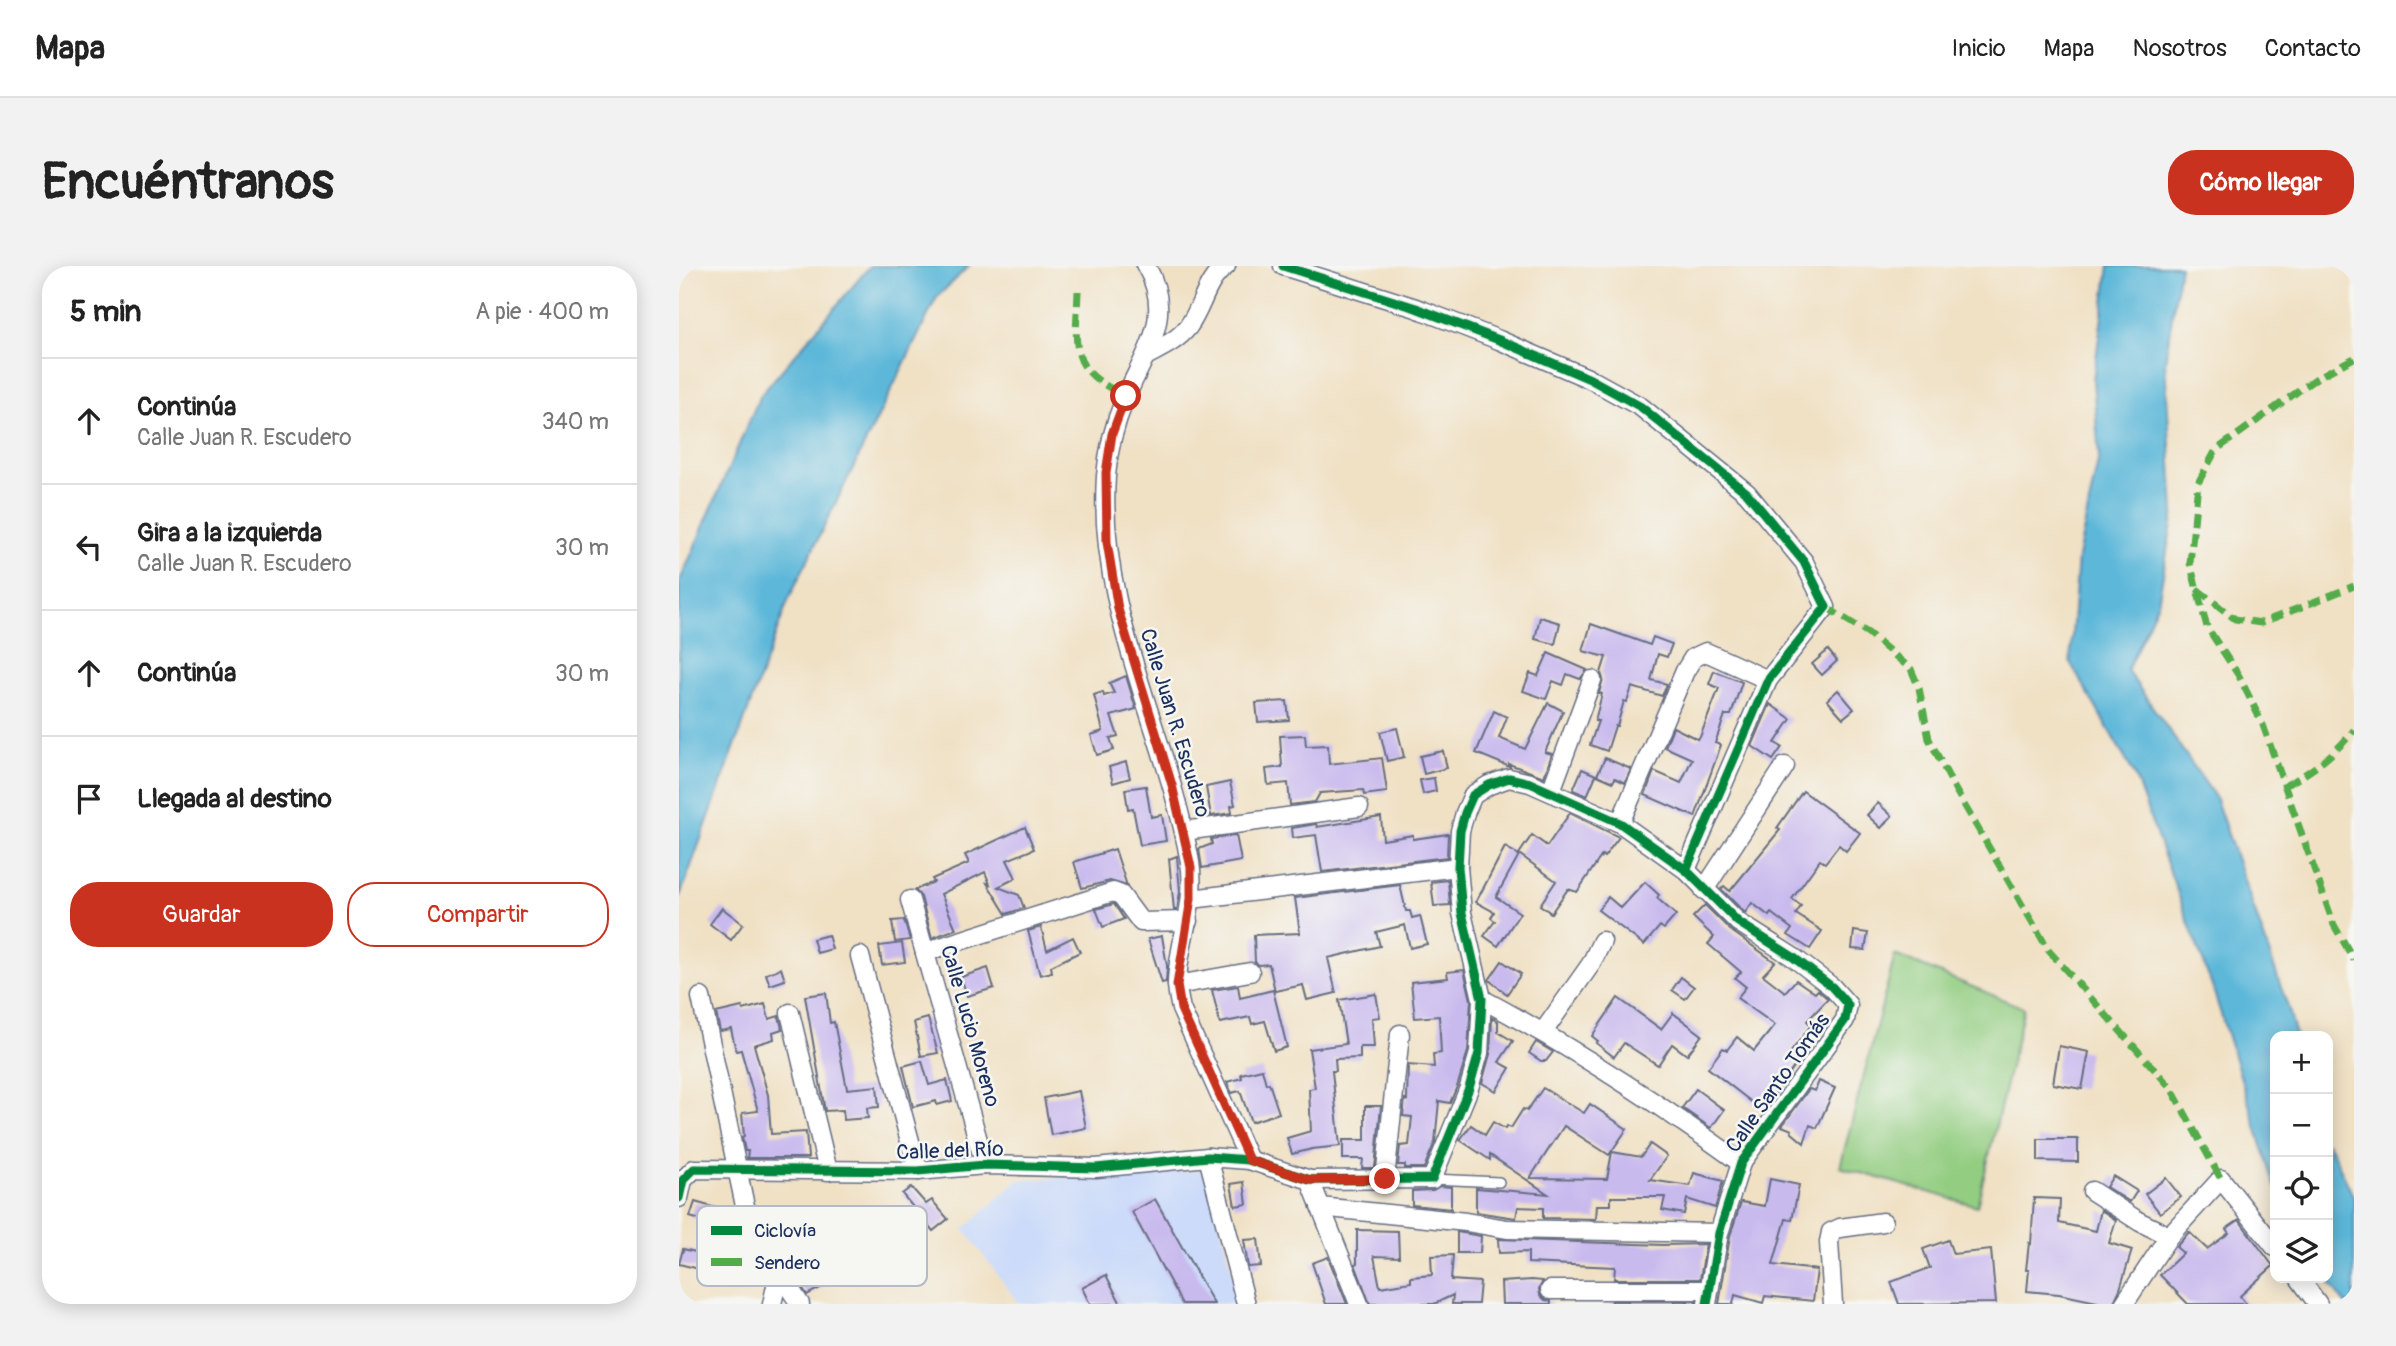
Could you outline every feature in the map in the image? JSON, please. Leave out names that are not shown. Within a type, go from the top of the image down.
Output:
[{"type":"street","name":"Calle Juan R. Escudero","points":[[1146,266],[1157,293],[1159,314],[1154,336],[1126,396],[1112,434],[1106,473],[1107,542],[1118,609],[1184,831],[1191,867],[1191,899],[1177,985],[1181,1009],[1249,1160]]},
{"type":"street","points":[[1146,356],[1181,334],[1189,325],[1210,283],[1217,272],[1226,266]]},
{"type":"street","points":[[1283,266],[1416,308],[1499,340],[1590,379],[1641,407],[1747,493],[1804,562],[1826,607],[1768,680],[1686,870]]},
{"type":"street","points":[[1620,822],[1693,658],[1706,652],[1768,680]]},
{"type":"street","points":[[1551,791],[1592,680]]},
{"type":"street","points":[[1249,1160],[1310,1180],[1432,1179],[1469,1088],[1479,1053],[1482,999],[1462,912],[1458,867],[1460,831],[1473,795],[1489,785],[1509,778],[1551,791],[1620,822],[1686,870],[1704,890],[1785,766]]},
{"type":"street","points":[[1184,831],[1359,807]]},
{"type":"street","points":[[1191,899],[1458,867]]},
{"type":"street","name":"Calle Santo Tomás","points":[[1704,890],[1738,922],[1793,957],[1832,987],[1848,1005],[1845,1020],[1741,1163],[1719,1233],[1708,1297]]},
{"type":"street","points":[[925,952],[1114,892],[1121,895],[1141,922],[1188,921]]},
{"type":"street","name":"Calle Lucio Moreno","points":[[910,900],[985,1165]]},
{"type":"street","points":[[1543,1032],[1591,964],[1602,941]]},
{"type":"street","points":[[860,956],[918,1171]]},
{"type":"street","points":[[1177,985],[1250,972]]},
{"type":"street","points":[[701,997],[745,1206]]},
{"type":"street","points":[[1482,999],[1543,1032],[1672,1114],[1741,1163]]},
{"type":"street","points":[[790,1013],[828,1171]]},
{"type":"street","points":[[1385,1179],[1400,1034]]},
{"type":"street","points":[[1208,1157],[1246,1304]]},
{"type":"street","name":"Calle del Río","points":[[679,1198],[683,1180],[694,1169],[918,1171],[985,1165],[1096,1168],[1208,1157],[1249,1160]]},
{"type":"street","points":[[2124,1304],[2169,1236],[2221,1179],[2270,1241]]},
{"type":"street","points":[[1310,1180],[1359,1304]]},
{"type":"street","points":[[2092,1191],[2140,1223],[2169,1236]]},
{"type":"street","points":[[1320,1207],[1466,1222],[1507,1229],[1719,1233]]},
{"type":"street","points":[[1833,1304],[1831,1233],[1840,1228],[1883,1222]]},
{"type":"street","points":[[2303,1283],[2318,1304]]},
{"type":"street","points":[[772,1304],[776,1286]]},
{"type":"street","points":[[788,1286],[800,1304]]},
{"type":"street","points":[[1550,1290],[1708,1297]]},
{"type":"lane","points":[[1432,1179],[1499,1182]]},
{"type":"shaded area","points":[[1206,1170],[1240,1304],[1019,1304],[964,1229],[1018,1180]]},
{"type":"green space","points":[[1895,955],[2024,1008],[1977,1206],[1840,1167]]},
{"type":"water","points":[[870,266],[969,266],[937,297],[789,598],[679,899],[679,583],[760,396]]},
{"type":"water","points":[[2109,266],[2180,266],[2165,362],[2174,512],[2158,603],[2127,670],[2215,797],[2289,1010],[2295,1031],[2270,1031],[2270,1171],[2213,989],[2134,774],[2070,662],[2078,557],[2099,456],[2093,380]]},
{"type":"water","points":[[2333,1153],[2354,1198],[2354,1304],[2345,1304],[2329,1283],[2333,1283]]},
{"type":"building","points":[[1540,617],[1560,623],[1555,644],[1535,639]]},
{"type":"building","points":[[1591,624],[1650,645],[1653,637],[1672,644],[1667,657],[1658,654],[1651,680],[1667,684],[1662,696],[1632,687],[1627,702],[1624,701],[1607,751],[1590,745],[1598,721],[1595,721],[1602,694],[1599,693],[1603,679],[1601,673],[1606,657],[1583,651]]},
{"type":"building","points":[[1828,650],[1837,661],[1822,675],[1812,664]]},
{"type":"building","points":[[1548,653],[1587,670],[1580,679],[1567,674],[1563,685],[1553,681],[1546,699],[1523,691],[1530,673],[1538,676]]},
{"type":"building","points":[[1714,671],[1742,682],[1731,715],[1725,715],[1715,743],[1721,745],[1695,817],[1645,795],[1654,771],[1681,783],[1692,759],[1665,747],[1673,727],[1697,739],[1700,737],[1719,688],[1709,684]]},
{"type":"building","points":[[1126,676],[1136,709],[1111,716],[1118,736],[1110,738],[1114,750],[1097,755],[1091,735],[1103,731],[1094,695],[1114,693],[1109,683]]},
{"type":"building","points":[[1838,690],[1854,709],[1843,718],[1827,700]]},
{"type":"building","points":[[1287,701],[1289,720],[1258,722],[1256,703]]},
{"type":"building","points":[[1548,703],[1563,711],[1545,752],[1552,754],[1544,777],[1476,753],[1494,711],[1507,717],[1499,738],[1525,749]]},
{"type":"building","points":[[1770,704],[1791,719],[1775,743],[1782,747],[1773,760],[1752,746]]},
{"type":"building","points":[[1397,728],[1404,757],[1387,761],[1380,732]]},
{"type":"building","points":[[1305,735],[1306,746],[1328,745],[1329,764],[1382,758],[1387,792],[1364,795],[1363,790],[1320,793],[1315,802],[1290,805],[1288,783],[1268,785],[1266,769],[1282,767],[1280,736]]},
{"type":"building","points":[[1443,751],[1447,768],[1424,774],[1420,756]]},
{"type":"building","points":[[1605,758],[1631,769],[1625,783],[1615,778],[1613,782],[1597,775]]},
{"type":"building","points":[[1126,762],[1130,778],[1113,783],[1109,767]]},
{"type":"building","points":[[1582,769],[1596,775],[1587,796],[1573,790]]},
{"type":"building","points":[[1434,778],[1436,791],[1423,794],[1420,780]]},
{"type":"building","points":[[1230,782],[1235,805],[1231,806],[1232,813],[1211,816],[1206,787]]},
{"type":"building","points":[[1146,786],[1151,817],[1162,815],[1166,841],[1140,845],[1133,808],[1128,809],[1125,789]]},
{"type":"building","points":[[1803,791],[1860,833],[1846,851],[1839,845],[1825,863],[1820,860],[1792,899],[1801,906],[1796,914],[1822,931],[1810,949],[1788,935],[1792,929],[1771,913],[1769,916],[1752,903],[1745,913],[1721,889],[1724,886],[1730,891],[1780,830],[1777,828]]},
{"type":"building","points":[[1878,803],[1892,816],[1881,828],[1867,815]]},
{"type":"building","points":[[1570,813],[1619,837],[1604,857],[1602,855],[1577,892],[1568,889],[1551,913],[1540,905],[1556,881],[1519,854],[1532,835],[1547,846]]},
{"type":"building","points":[[1381,817],[1383,840],[1413,835],[1413,839],[1448,834],[1447,857],[1322,872],[1316,835],[1293,838],[1292,828]]},
{"type":"building","points":[[1025,827],[1034,849],[1007,860],[1016,878],[998,887],[1019,895],[1024,908],[1006,914],[987,883],[990,884],[985,872],[941,894],[956,929],[932,938],[921,897],[915,890],[934,882],[932,879],[969,863],[965,855]]},
{"type":"building","points":[[1236,835],[1241,861],[1202,868],[1199,849],[1212,844],[1211,839]]},
{"type":"building","points":[[1505,847],[1519,855],[1496,897],[1520,913],[1498,946],[1484,936],[1495,921],[1491,918],[1494,912],[1476,902]]},
{"type":"building","points":[[1115,849],[1127,886],[1110,881],[1082,888],[1074,862]]},
{"type":"building","points":[[1177,856],[1180,892],[1177,910],[1174,910],[1169,859]]},
{"type":"building","points":[[1448,880],[1450,905],[1434,906],[1431,882]]},
{"type":"building","points":[[1645,882],[1659,895],[1657,898],[1676,915],[1664,929],[1660,926],[1644,945],[1598,910],[1608,897],[1621,908]]},
{"type":"building","points":[[1400,885],[1406,911],[1410,911],[1412,918],[1420,916],[1427,944],[1410,948],[1405,925],[1376,932],[1380,946],[1328,958],[1336,993],[1307,1000],[1303,985],[1275,991],[1269,964],[1259,965],[1255,962],[1254,935],[1300,933],[1295,898]]},
{"type":"building","points":[[1114,904],[1124,919],[1103,927],[1096,909]]},
{"type":"building","points":[[1705,905],[1730,930],[1775,962],[1763,975],[1785,992],[1796,980],[1815,993],[1818,990],[1828,999],[1807,1021],[1811,1025],[1787,1057],[1796,1064],[1763,1111],[1708,1068],[1723,1048],[1727,1050],[1737,1037],[1754,1051],[1775,1025],[1737,998],[1746,987],[1735,978],[1741,972],[1708,944],[1714,937],[1693,917]]},
{"type":"building","points":[[722,908],[743,924],[731,940],[710,924]]},
{"type":"building","points":[[904,920],[910,940],[895,942],[892,921]]},
{"type":"building","points":[[1041,927],[1047,950],[1073,937],[1080,952],[1051,966],[1052,972],[1040,975],[1028,931]]},
{"type":"building","points":[[1854,931],[1868,933],[1865,950],[1852,949]]},
{"type":"building","points":[[828,935],[832,949],[817,953],[813,939]]},
{"type":"building","points":[[1162,936],[1167,966],[1166,982],[1162,983],[1148,939]]},
{"type":"building","points":[[902,943],[905,962],[882,965],[879,946]]},
{"type":"building","points":[[1502,961],[1521,974],[1507,994],[1489,980]]},
{"type":"building","points":[[781,968],[785,980],[770,985],[766,974]]},
{"type":"building","points":[[988,968],[994,988],[967,996],[961,977]]},
{"type":"building","points":[[1464,970],[1471,1000],[1468,1051],[1450,1103],[1439,1101],[1435,1142],[1424,1168],[1405,1168],[1405,1165],[1398,1165],[1400,1146],[1409,1145],[1412,1117],[1403,1116],[1405,1099],[1407,1100],[1408,1065],[1434,1067],[1433,1054],[1441,1053],[1439,1016],[1415,1018],[1411,982],[1448,978],[1447,972]]},
{"type":"building","points":[[1681,977],[1694,987],[1685,999],[1672,990]]},
{"type":"building","points":[[1238,986],[1240,998],[1273,990],[1287,1047],[1274,1051],[1265,1021],[1252,1024],[1250,1017],[1220,1023],[1212,990]]},
{"type":"building","points":[[826,993],[830,1023],[834,1022],[847,1089],[877,1086],[879,1107],[867,1108],[868,1118],[844,1120],[843,1110],[825,1111],[805,996]]},
{"type":"building","points":[[1376,994],[1380,1017],[1372,1018],[1374,1047],[1360,1047],[1360,1058],[1335,1059],[1336,1071],[1332,1071],[1340,1146],[1292,1154],[1287,1138],[1311,1131],[1309,1089],[1315,1088],[1309,1049],[1346,1044],[1339,1000]]},
{"type":"building","points":[[1618,998],[1661,1029],[1673,1013],[1702,1035],[1687,1055],[1672,1044],[1658,1065],[1624,1043],[1614,1057],[1596,1043],[1598,1041],[1592,1036]]},
{"type":"building","points":[[765,1004],[769,1019],[779,1016],[782,1029],[773,1032],[774,1039],[754,1045],[768,1095],[771,1134],[806,1132],[808,1158],[747,1158],[748,1151],[745,1151],[742,1113],[758,1111],[741,1050],[736,1051],[731,1029],[720,1031],[716,1013]]},
{"type":"building","points":[[928,1018],[938,1053],[921,1056],[914,1022]]},
{"type":"building","points":[[1492,1018],[1498,1021],[1498,1032],[1513,1041],[1499,1062],[1510,1068],[1496,1091],[1482,1083],[1490,1054]]},
{"type":"building","points":[[1536,1042],[1553,1052],[1546,1061],[1541,1061],[1529,1053]]},
{"type":"building","points":[[2059,1046],[2089,1052],[2082,1089],[2053,1084]]},
{"type":"building","points":[[922,1061],[929,1085],[947,1080],[952,1101],[937,1105],[936,1101],[913,1107],[903,1066]]},
{"type":"building","points":[[1262,1069],[1279,1113],[1251,1122],[1240,1091],[1231,1093],[1227,1082],[1242,1078],[1241,1074]]},
{"type":"building","points":[[1819,1081],[1835,1088],[1817,1128],[1810,1125],[1804,1143],[1792,1130],[1782,1126],[1809,1089],[1815,1091]]},
{"type":"building","points":[[1543,1088],[1584,1113],[1590,1104],[1627,1129],[1609,1155],[1564,1126],[1530,1178],[1607,1179],[1612,1152],[1641,1157],[1650,1144],[1667,1156],[1650,1180],[1690,1186],[1694,1173],[1723,1181],[1715,1208],[1687,1199],[1684,1214],[1662,1210],[1665,1197],[1611,1197],[1611,1205],[1597,1205],[1596,1219],[1543,1218],[1543,1208],[1518,1207],[1516,1218],[1476,1212],[1476,1188],[1548,1194],[1490,1155],[1490,1160],[1460,1140],[1471,1125],[1485,1135],[1493,1122],[1505,1129],[1507,1126],[1511,1128],[1523,1109],[1527,1111]]},
{"type":"building","points":[[1696,1089],[1724,1110],[1711,1128],[1682,1108]]},
{"type":"building","points":[[1079,1091],[1086,1128],[1051,1135],[1044,1098]]},
{"type":"building","points":[[1365,1106],[1381,1106],[1375,1168],[1362,1168],[1363,1159],[1343,1159],[1343,1140],[1365,1140]]},
{"type":"building","points":[[2038,1139],[2078,1139],[2078,1162],[2038,1161]]},
{"type":"building","points":[[2113,1176],[2137,1191],[2130,1202],[2106,1187]]},
{"type":"building","points":[[2166,1178],[2181,1197],[2160,1213],[2145,1194]]},
{"type":"building","points":[[1770,1179],[1799,1185],[1792,1220],[1786,1219],[1773,1265],[1817,1270],[1813,1301],[1765,1296],[1763,1303],[1735,1295],[1733,1304],[1719,1304],[1730,1236],[1741,1202],[1765,1206]]},
{"type":"building","points":[[1244,1182],[1247,1204],[1235,1206],[1231,1184]]},
{"type":"building","points":[[1440,1186],[1451,1187],[1451,1209],[1412,1205],[1412,1191],[1433,1190]]},
{"type":"building","points":[[911,1187],[926,1204],[932,1200],[948,1219],[933,1231],[927,1224],[927,1206],[912,1206],[902,1194]]},
{"type":"building","points":[[2034,1198],[2060,1199],[2059,1223],[2096,1231],[2101,1210],[2116,1220],[2109,1243],[2132,1250],[2113,1304],[2096,1304],[2097,1302],[2059,1294],[2027,1291],[2029,1270],[2026,1270]]},
{"type":"building","points":[[1155,1199],[1214,1304],[1182,1304],[1132,1212]]},
{"type":"building","points":[[695,1202],[709,1206],[697,1206],[697,1219],[690,1217]]},
{"type":"building","points":[[2239,1220],[2270,1262],[2270,1269],[2240,1296],[2246,1304],[2188,1304],[2160,1275],[2183,1253],[2176,1247],[2189,1232],[2207,1249],[2229,1233],[2226,1229]]},
{"type":"building","points":[[1357,1230],[1398,1231],[1399,1257],[1374,1256],[1380,1287],[1411,1282],[1411,1277],[1432,1275],[1431,1256],[1453,1255],[1451,1280],[1480,1282],[1478,1304],[1452,1304],[1453,1295],[1434,1304],[1370,1304],[1355,1264]]},
{"type":"building","points":[[1457,1232],[1481,1236],[1480,1253],[1457,1253]]},
{"type":"building","points":[[1258,1239],[1261,1266],[1248,1267],[1244,1240]]},
{"type":"building","points":[[1498,1239],[1706,1244],[1700,1279],[1614,1279],[1615,1267],[1528,1263],[1528,1252],[1499,1253]]},
{"type":"building","points":[[1948,1240],[1953,1254],[1991,1250],[1996,1303],[1899,1304],[1891,1282],[1930,1268],[1923,1249]]},
{"type":"building","points":[[683,1249],[697,1252],[697,1268],[679,1264]]},
{"type":"building","points":[[1328,1257],[1347,1304],[1326,1304],[1312,1263]]},
{"type":"building","points":[[1106,1275],[1121,1304],[1090,1304],[1082,1288]]},
{"type":"building","points":[[1543,1281],[1539,1289],[1540,1295],[1551,1301],[1551,1304],[1502,1304],[1501,1282]]},
{"type":"building","points":[[801,1286],[824,1286],[807,1295]]},
{"type":"building","points":[[1612,1301],[1696,1301],[1696,1304],[1611,1304]]},
{"type":"marked path","points":[[1078,291],[1077,343],[1084,366],[1093,376],[1126,396]]},
{"type":"marked path","points":[[2354,358],[2318,377],[2216,450],[2198,483],[2190,563],[2207,627],[2239,676],[2263,725],[2334,925],[2354,960]]},
{"type":"marked path","points":[[2197,589],[2235,619],[2261,623],[2354,586]]},
{"type":"marked path","points":[[1826,607],[1868,633],[1911,669],[1919,688],[1929,739],[2049,951],[2171,1088],[2221,1179]]},
{"type":"marked path","points":[[2286,785],[2323,761],[2354,730]]},
{"type":"cycle path","points":[[1283,266],[1416,308],[1499,340],[1590,379],[1641,407],[1747,493],[1804,562],[1826,607],[1768,680],[1686,870]]},
{"type":"cycle path","points":[[679,1198],[683,1180],[694,1169],[918,1171],[985,1165],[1096,1168],[1208,1157],[1249,1160],[1310,1180],[1432,1179],[1469,1088],[1479,1053],[1482,999],[1462,913],[1458,867],[1460,831],[1473,795],[1489,785],[1509,778],[1530,783],[1620,823],[1686,870],[1738,922],[1793,957],[1832,987],[1848,1005],[1845,1020],[1741,1163],[1719,1233],[1707,1304]]},
{"type":"route","points":[[1126,396],[1112,434],[1106,473],[1107,542],[1118,609],[1172,785],[1191,867],[1191,899],[1177,985],[1181,1009],[1249,1160],[1310,1180],[1385,1179]]}]
